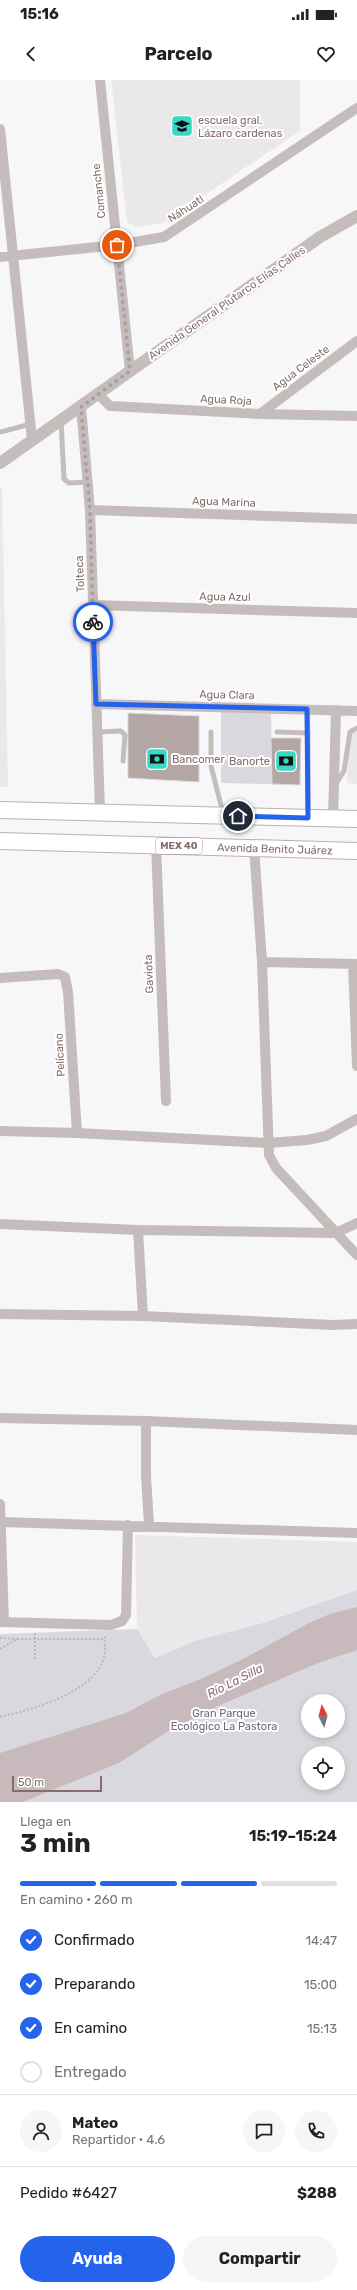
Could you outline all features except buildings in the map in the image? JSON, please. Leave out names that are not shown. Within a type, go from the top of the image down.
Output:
[{"type":"main road","points":[[0,810],[100,811],[357,819]]},
{"type":"main road","name":"Avenida Benito Juárez","points":[[0,841],[357,851]]},
{"type":"street","name":"Comanche","points":[[100,80],[130,371]]},
{"type":"street","name":"Náhuatl","points":[[0,257],[117,245],[164,237],[181,228],[357,108]]},
{"type":"street","points":[[0,129],[32,440]]},
{"type":"street","name":"Avenida General Plutarco Elías Calles","points":[[0,463],[326,233],[357,216]]},
{"type":"street","name":"Agua Celeste","points":[[260,414],[357,341]]},
{"type":"street","name":"Agua Roja","points":[[98,394],[110,406],[260,414],[357,416]]},
{"type":"street","name":"Tolteca","points":[[81,407],[90,510],[96,732],[100,811]]},
{"type":"street","name":"Agua Marina","points":[[90,510],[357,519]]},
{"type":"street","name":"Agua Azul","points":[[93,605],[357,613]]},
{"type":"street","name":"Agua Clara","points":[[96,704],[357,711]]},
{"type":"street","points":[[333,819],[336,710]]},
{"type":"street","name":"Gaviota","points":[[156,845],[166,1101]]},
{"type":"street","points":[[254,847],[262,962],[269,1155],[276,1168],[357,1255]]},
{"type":"street","points":[[262,962],[355,964],[357,1066]]},
{"type":"street","name":"Pelícano","points":[[0,978],[58,974],[65,977],[68,992],[77,1133]]},
{"type":"street","points":[[0,1131],[77,1133],[268,1143],[307,1140],[326,1136],[357,1119]]},
{"type":"street","points":[[0,1224],[138,1230],[336,1233],[357,1223]]},
{"type":"street","points":[[138,1230],[143,1316]]},
{"type":"street","points":[[0,1314],[143,1316],[333,1325],[357,1324]]},
{"type":"street","points":[[0,1418],[146,1421],[357,1430]]},
{"type":"street","points":[[146,1421],[146,1476],[150,1525]]},
{"type":"street","points":[[0,1504],[2,1622],[111,1625],[122,1621],[126,1614],[128,1525]]},
{"type":"street","points":[[1,1522],[150,1525],[357,1533]]},
{"type":"lane","points":[[61,420],[64,479],[69,482],[88,482]]},
{"type":"lane","points":[[0,432],[31,424]]},
{"type":"lane","points":[[307,709],[308,818]]},
{"type":"lane","points":[[334,786],[344,771],[350,732],[357,728]]},
{"type":"lane","points":[[96,732],[121,731],[125,734],[124,761]]},
{"type":"lane","points":[[211,732],[211,766],[224,815]]},
{"type":"lane","points":[[277,732],[308,733]]},
{"type":"path","points":[[35,1622],[35,1660]]},
{"type":"path","points":[[0,1638],[104,1639],[106,1649],[102,1666],[77,1689],[32,1709],[0,1717]]},
{"type":"path","points":[[0,1649],[17,1639]]},
{"type":"shaded area","points":[[111,80],[300,80],[300,131],[163,223],[137,227],[127,222]]},
{"type":"shaded area","points":[[2,487],[8,787],[0,787],[0,488]]},
{"type":"shaded area","points":[[352,732],[357,732],[357,784],[347,783],[349,738],[352,738]]},
{"type":"shaded area","points":[[135,1535],[357,1542],[357,1590],[266,1622],[198,1640],[155,1658],[137,1629]]},
{"type":"green space","points":[[221,708],[271,709],[272,784],[221,783]]},
{"type":"green space","name":"Gran Parque Ecológico La Pastora","points":[[357,1590],[357,1802],[0,1802],[0,1634],[137,1629],[155,1658],[198,1640],[266,1622]]},
{"type":"water","name":"Río La Silla","points":[[357,1607],[357,1650],[318,1663],[211,1709],[170,1730],[119,1763],[23,1802],[0,1802],[0,1753],[126,1713],[162,1694],[201,1679],[243,1659],[309,1623],[330,1614]]},
{"type":"way so far","points":[[93,622],[90,510],[81,407],[130,371],[117,245]]},
{"type":"place","name":"escuela gral. Lázaro cardenas","points":[[182,126]]},
{"type":"place","name":"Bancomer","points":[[157,759]]},
{"type":"place","name":"Banorte","points":[[286,761]]},
{"type":"route","points":[[93,622],[96,704],[307,709],[308,818],[238,816]]}]
